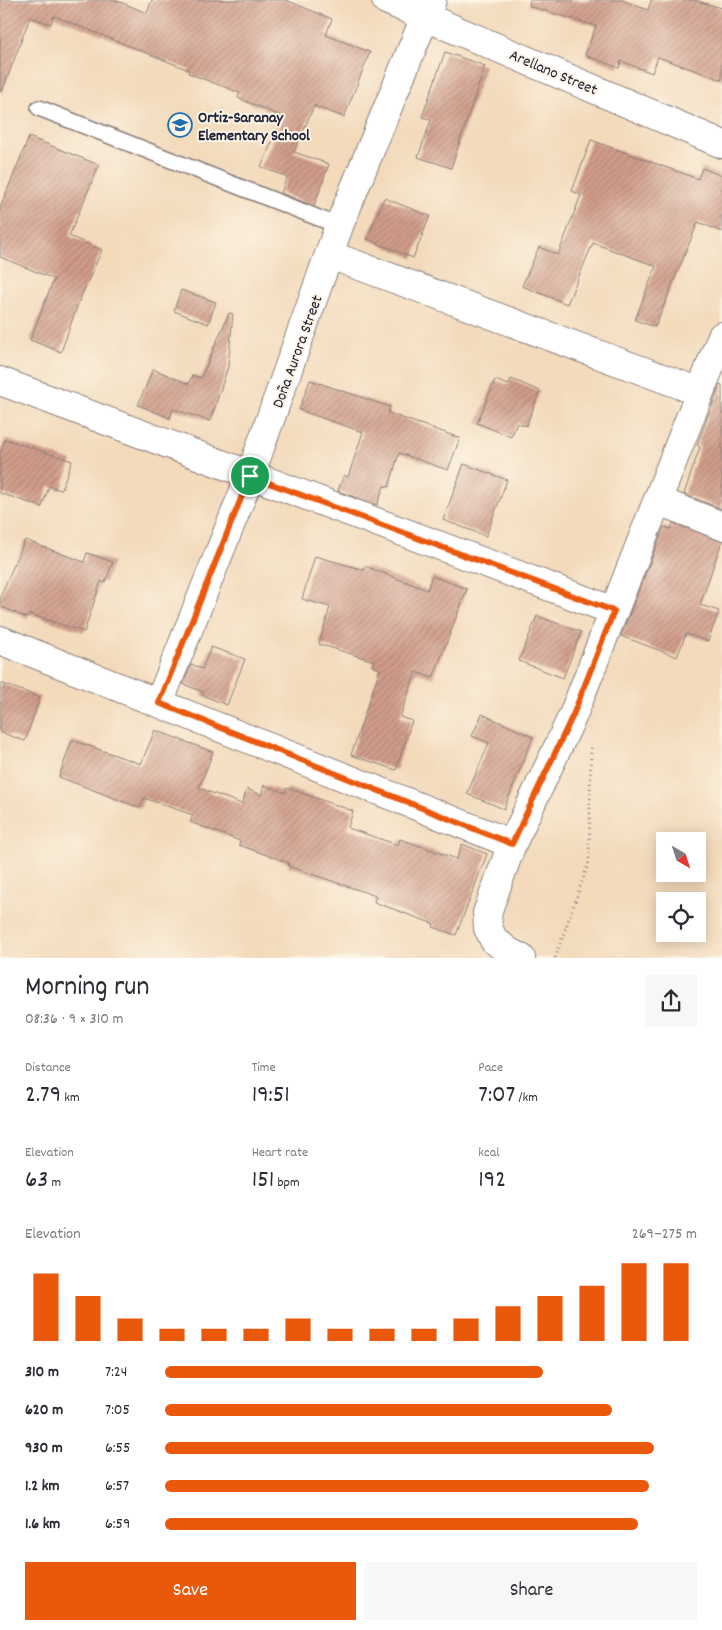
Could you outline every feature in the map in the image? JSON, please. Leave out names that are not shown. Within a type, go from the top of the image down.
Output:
[{"type":"street","name":"Arellano Street","points":[[386,0],[429,8],[722,144]]},
{"type":"street","name":"Doña Aurora Street","points":[[159,703],[250,476],[339,226],[429,8]]},
{"type":"street","points":[[330,255],[700,392]]},
{"type":"street","points":[[521,958],[509,952],[494,940],[488,928],[487,913],[512,844],[573,715],[659,501],[722,336]]},
{"type":"street","points":[[0,381],[614,611]]},
{"type":"street","points":[[659,501],[722,526]]},
{"type":"street","points":[[0,640],[512,844]]},
{"type":"lane","points":[[39,108],[339,226]]},
{"type":"path","points":[[555,958],[589,862],[591,729],[573,715]]},
{"type":"building","points":[[0,0],[115,0],[147,13],[152,0],[286,0],[332,19],[326,35],[370,52],[344,117],[314,106],[294,152],[329,164],[314,206],[281,193],[287,177],[261,167],[283,117],[238,98],[240,93],[188,73],[189,70],[54,16],[51,24],[30,17],[2,92],[0,91]]},
{"type":"building","points":[[530,0],[622,0],[648,10],[651,0],[693,0],[722,8],[722,80],[658,57],[652,73],[621,61],[619,68],[585,55],[596,26],[529,6]]},
{"type":"building","points":[[445,52],[485,66],[451,168],[418,157],[431,120],[422,117]]},
{"type":"building","points":[[29,137],[99,165],[69,236],[102,250],[79,301],[61,352],[30,340],[54,279],[0,257],[0,208]]},
{"type":"building","points":[[591,140],[698,179],[702,168],[722,176],[722,232],[698,222],[655,327],[635,320],[656,266],[593,243],[567,304],[522,286],[539,247],[558,255],[581,195],[572,191]]},
{"type":"building","points":[[384,198],[430,216],[413,258],[367,239]]},
{"type":"building","points":[[181,290],[216,302],[208,324],[174,311]]},
{"type":"building","points":[[229,313],[233,314],[228,367],[210,421],[173,409],[170,418],[138,405],[153,369],[189,384],[192,375],[201,378]]},
{"type":"building","points":[[511,379],[540,391],[526,426],[517,423],[511,437],[477,423],[495,380],[508,385]]},
{"type":"building","points":[[310,380],[390,407],[388,413],[460,438],[448,470],[399,453],[389,487],[384,486],[377,505],[338,491],[344,475],[348,477],[363,432],[299,410]]},
{"type":"building","points":[[720,384],[722,385],[722,509],[684,494],[700,447],[697,445]]},
{"type":"building","points":[[5,439],[72,461],[61,490],[49,486],[42,507],[0,493],[0,454]]},
{"type":"building","points":[[464,464],[507,480],[486,536],[443,520]]},
{"type":"building","points":[[673,523],[722,541],[700,605],[719,611],[708,641],[686,634],[677,657],[621,636],[664,527],[671,529]]},
{"type":"building","points":[[25,540],[84,562],[87,553],[113,562],[105,583],[101,581],[84,632],[29,614],[27,618],[0,606],[0,597]]},
{"type":"building","points":[[315,556],[364,570],[365,566],[427,590],[432,576],[467,589],[433,678],[416,672],[400,717],[412,721],[396,770],[351,755],[380,669],[372,666],[374,661],[319,644],[330,607],[302,599]]},
{"type":"building","points":[[537,616],[581,632],[563,678],[519,661]]},
{"type":"building","points":[[211,647],[245,659],[227,705],[202,695],[203,692],[183,684],[191,664],[202,669]]},
{"type":"building","points":[[0,683],[40,697],[25,741],[0,732]]},
{"type":"building","points":[[482,714],[533,737],[504,809],[467,794],[489,743],[472,736]]},
{"type":"building","points":[[155,730],[213,752],[199,788],[242,804],[247,789],[261,795],[264,785],[285,793],[287,788],[353,811],[348,828],[398,845],[400,839],[457,859],[462,844],[487,854],[456,935],[433,927],[434,924],[374,902],[376,896],[288,866],[289,863],[239,845],[240,841],[190,822],[193,815],[144,798],[140,808],[59,777],[72,740],[141,764]]},
{"type":"place","name":"Ortiz-Saranay Elementary School","points":[[180,125]]},
{"type":"route","points":[[250,476],[614,611],[573,715],[512,844],[159,703],[250,476]]}]
